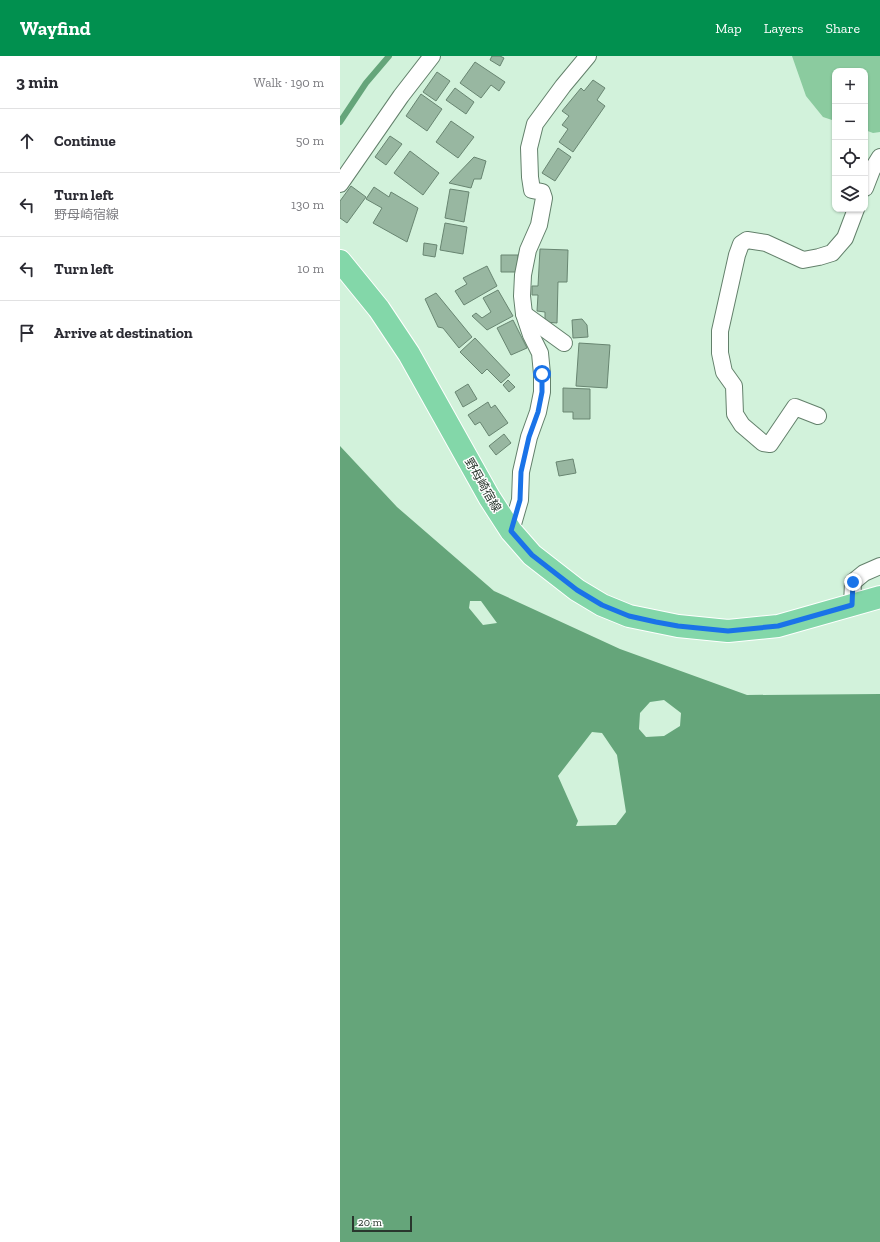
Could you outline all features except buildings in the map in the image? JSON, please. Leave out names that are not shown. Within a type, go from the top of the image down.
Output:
[{"type":"main road","name":"野母崎宿線","points":[[340,261],[379,309],[410,354],[489,497],[511,531],[532,555],[577,590],[602,605],[629,616],[678,626],[728,631],[778,626],[880,596]]},
{"type":"street","points":[[340,184],[401,96],[432,56]]},
{"type":"street","points":[[511,531],[520,500],[521,472],[529,437],[538,412],[542,392],[540,353],[531,335],[524,314],[522,296],[523,275],[528,250],[539,226],[544,198],[542,192],[532,190],[528,148],[535,124],[563,86],[588,56]]},
{"type":"street","points":[[868,180],[880,157]]},
{"type":"street","points":[[818,416],[795,407],[770,444],[763,443],[742,425],[735,414],[734,386],[724,372],[720,353],[720,331],[736,254],[740,244],[747,240],[766,243],[803,260],[819,257],[832,253],[845,238],[855,212]]},
{"type":"street","points":[[524,314],[564,343]]},
{"type":"street","points":[[852,605],[853,582],[864,573],[880,566]]},
{"type":"shaded area","points":[[792,56],[880,56],[880,132],[873,133],[868,131],[868,68],[832,68],[832,120],[823,117],[806,96]]},
{"type":"shaded area","points":[[340,446],[397,507],[494,591],[620,649],[747,695],[880,694],[880,1242],[340,1242]],"holes":[[[470,601],[481,601],[497,623],[483,625],[469,608]],[[664,700],[681,713],[680,726],[664,736],[646,737],[639,729],[640,713],[650,702]],[[592,732],[602,733],[617,755],[626,812],[616,825],[576,826],[578,821],[558,776]]]},
{"type":"waterway","points":[[340,122],[366,83],[389,56]]},
{"type":"route","points":[[542,374],[542,392],[538,412],[529,437],[521,472],[520,500],[511,531],[532,555],[577,590],[602,605],[629,616],[678,626],[728,631],[778,626],[852,605],[853,582]]}]
